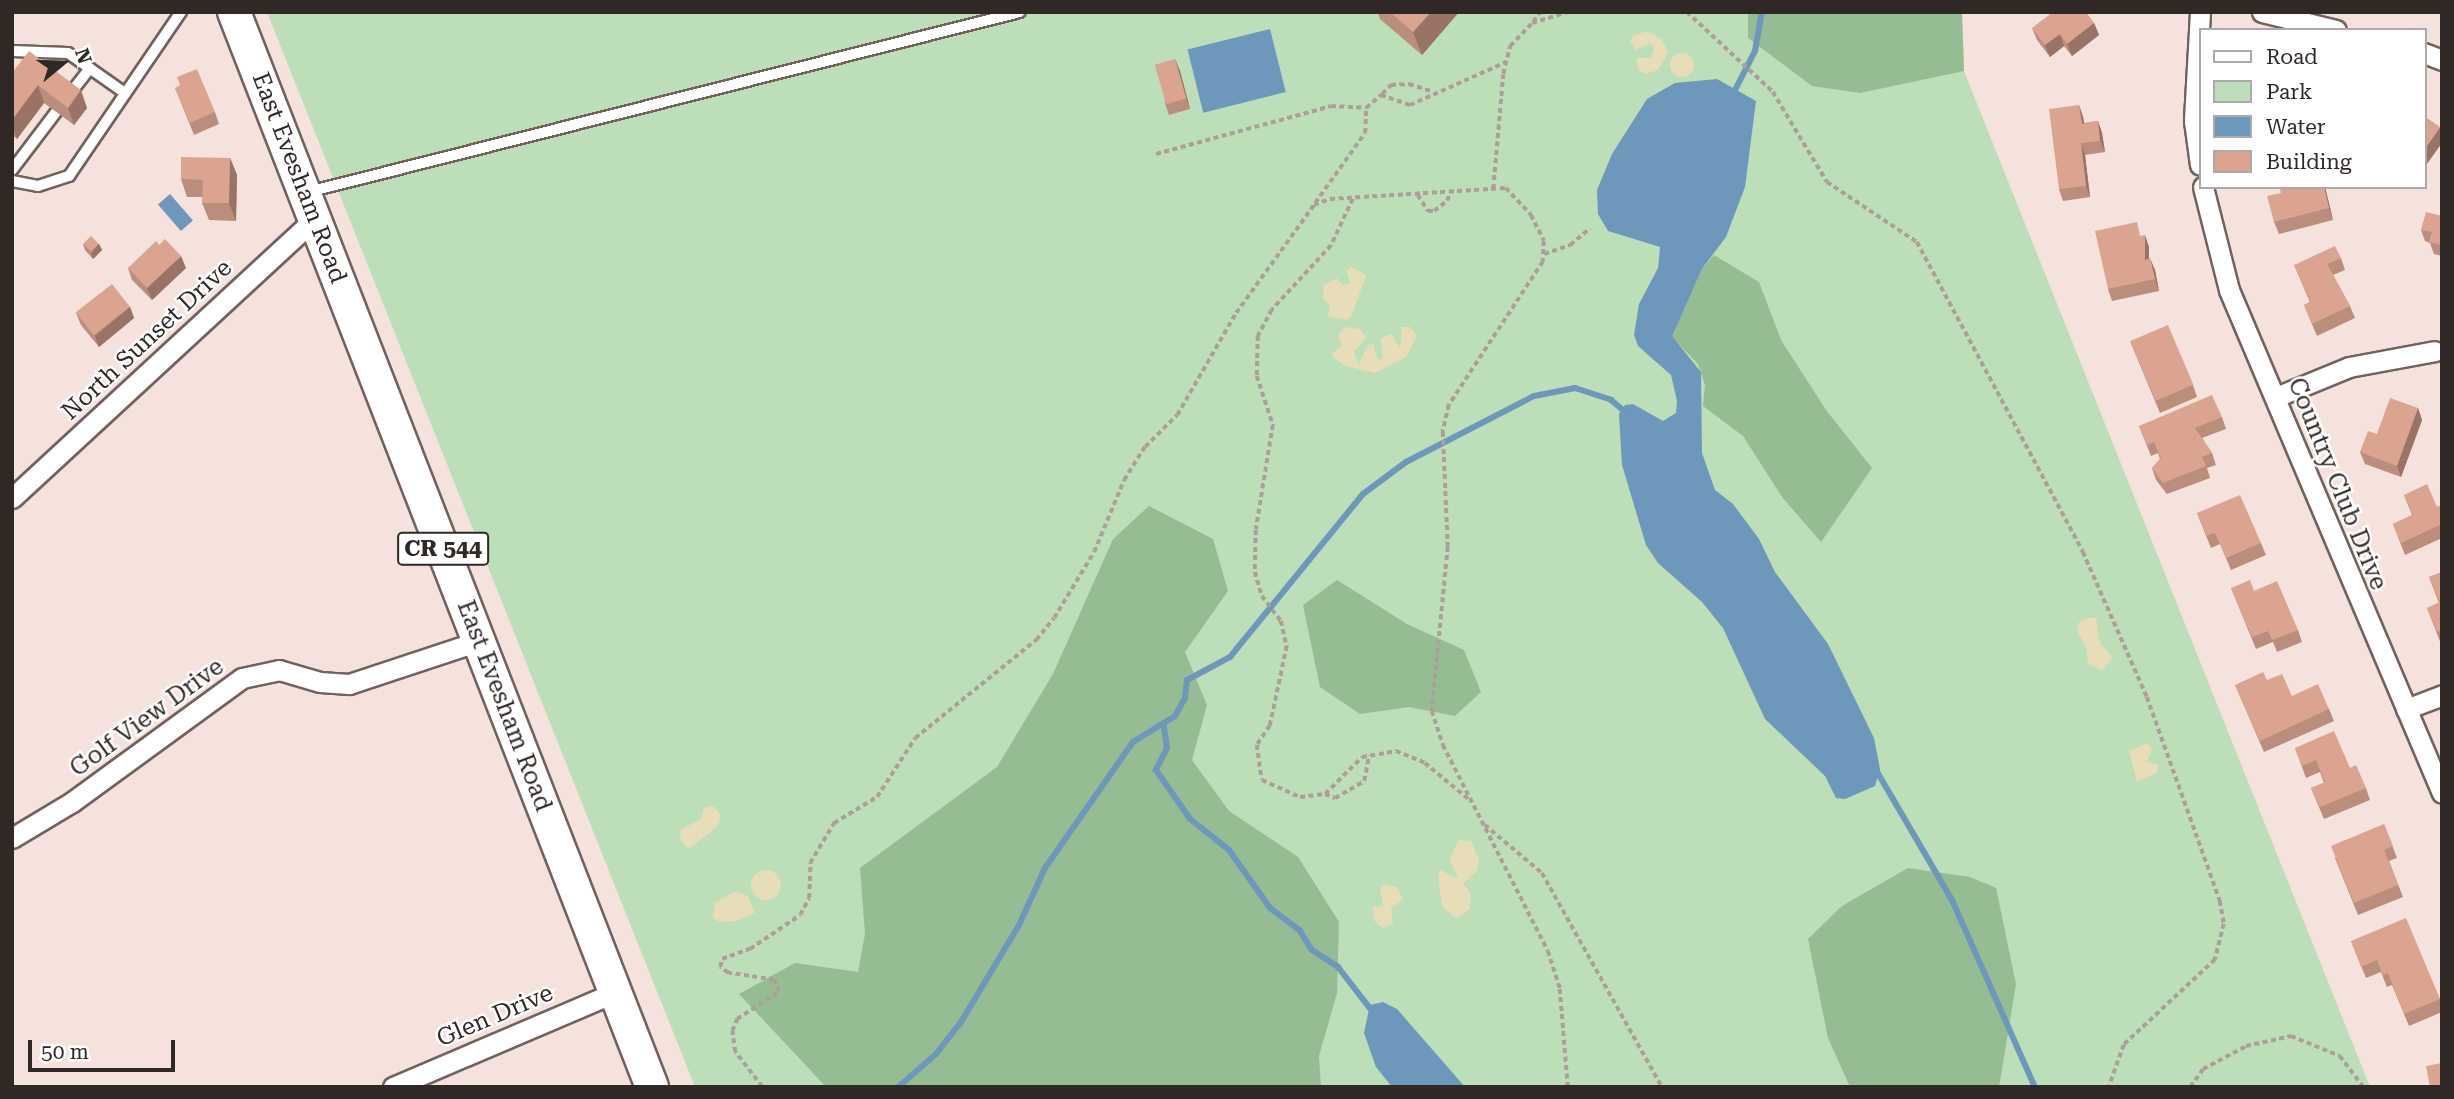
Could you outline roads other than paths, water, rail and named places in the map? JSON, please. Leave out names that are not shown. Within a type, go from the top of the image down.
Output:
[{"type":"main road","name":"East Evesham Road","points":[[234,12],[652,1087]]},
{"type":"street","points":[[2262,12],[2328,28]]},
{"type":"street","points":[[2198,48],[2194,121],[2198,150]]},
{"type":"street","name":"Country Club Drive","points":[[2204,189],[2229,290],[2276,397],[2336,551],[2442,793]]},
{"type":"street","name":"North Sunset Drive","points":[[12,498],[310,206]]},
{"type":"street","points":[[2276,397],[2348,367],[2435,351]]},
{"type":"street","name":"Golf View Drive","points":[[12,838],[72,802],[242,678],[279,670],[320,682],[349,684],[479,641]]},
{"type":"street","points":[[2406,709],[2442,695]]},
{"type":"street","name":"Glen Drive","points":[[393,1087],[616,992]]},
{"type":"lane","points":[[12,181],[38,186],[69,176],[181,12]]},
{"type":"lane","points":[[310,206],[1020,12]]},
{"type":"lane","points":[[12,51],[68,53],[125,93]]},
{"type":"lane","points":[[69,94],[90,68]]},
{"type":"lane","points":[[12,170],[55,112]]},
{"type":"water","points":[[1270,29],[1286,92],[1203,113],[1188,50]]},
{"type":"water","points":[[1717,79],[1756,101],[1745,187],[1726,237],[1702,269],[1672,336],[1701,372],[1702,453],[1715,490],[1733,504],[1759,539],[1775,572],[1828,644],[1874,738],[1880,769],[1875,786],[1845,799],[1836,798],[1825,776],[1765,719],[1723,628],[1702,602],[1658,563],[1646,545],[1622,465],[1619,414],[1625,405],[1633,404],[1663,421],[1676,413],[1677,401],[1671,375],[1638,346],[1634,335],[1639,304],[1658,268],[1660,247],[1608,231],[1598,214],[1597,190],[1612,154],[1647,99],[1675,83]]},
{"type":"water","points":[[170,194],[193,220],[181,231],[158,204]]},
{"type":"water","points":[[1383,1002],[1397,1009],[1465,1087],[1392,1087],[1376,1067],[1364,1033],[1370,1005]]},
{"type":"waterway","points":[[1734,92],[1755,51],[1762,12]]},
{"type":"waterway","points":[[898,1087],[936,1054],[961,1022],[1019,925],[1045,868],[1133,742],[1175,716],[1185,698],[1187,680],[1230,657],[1363,494],[1406,462],[1534,396],[1575,388],[1611,400],[1629,415]]},
{"type":"waterway","points":[[1164,727],[1167,748],[1156,770],[1190,819],[1229,850],[1270,908],[1300,931],[1312,950],[1338,967],[1372,1011]]},
{"type":"waterway","points":[[1876,770],[1952,900],[2035,1087]]}]
